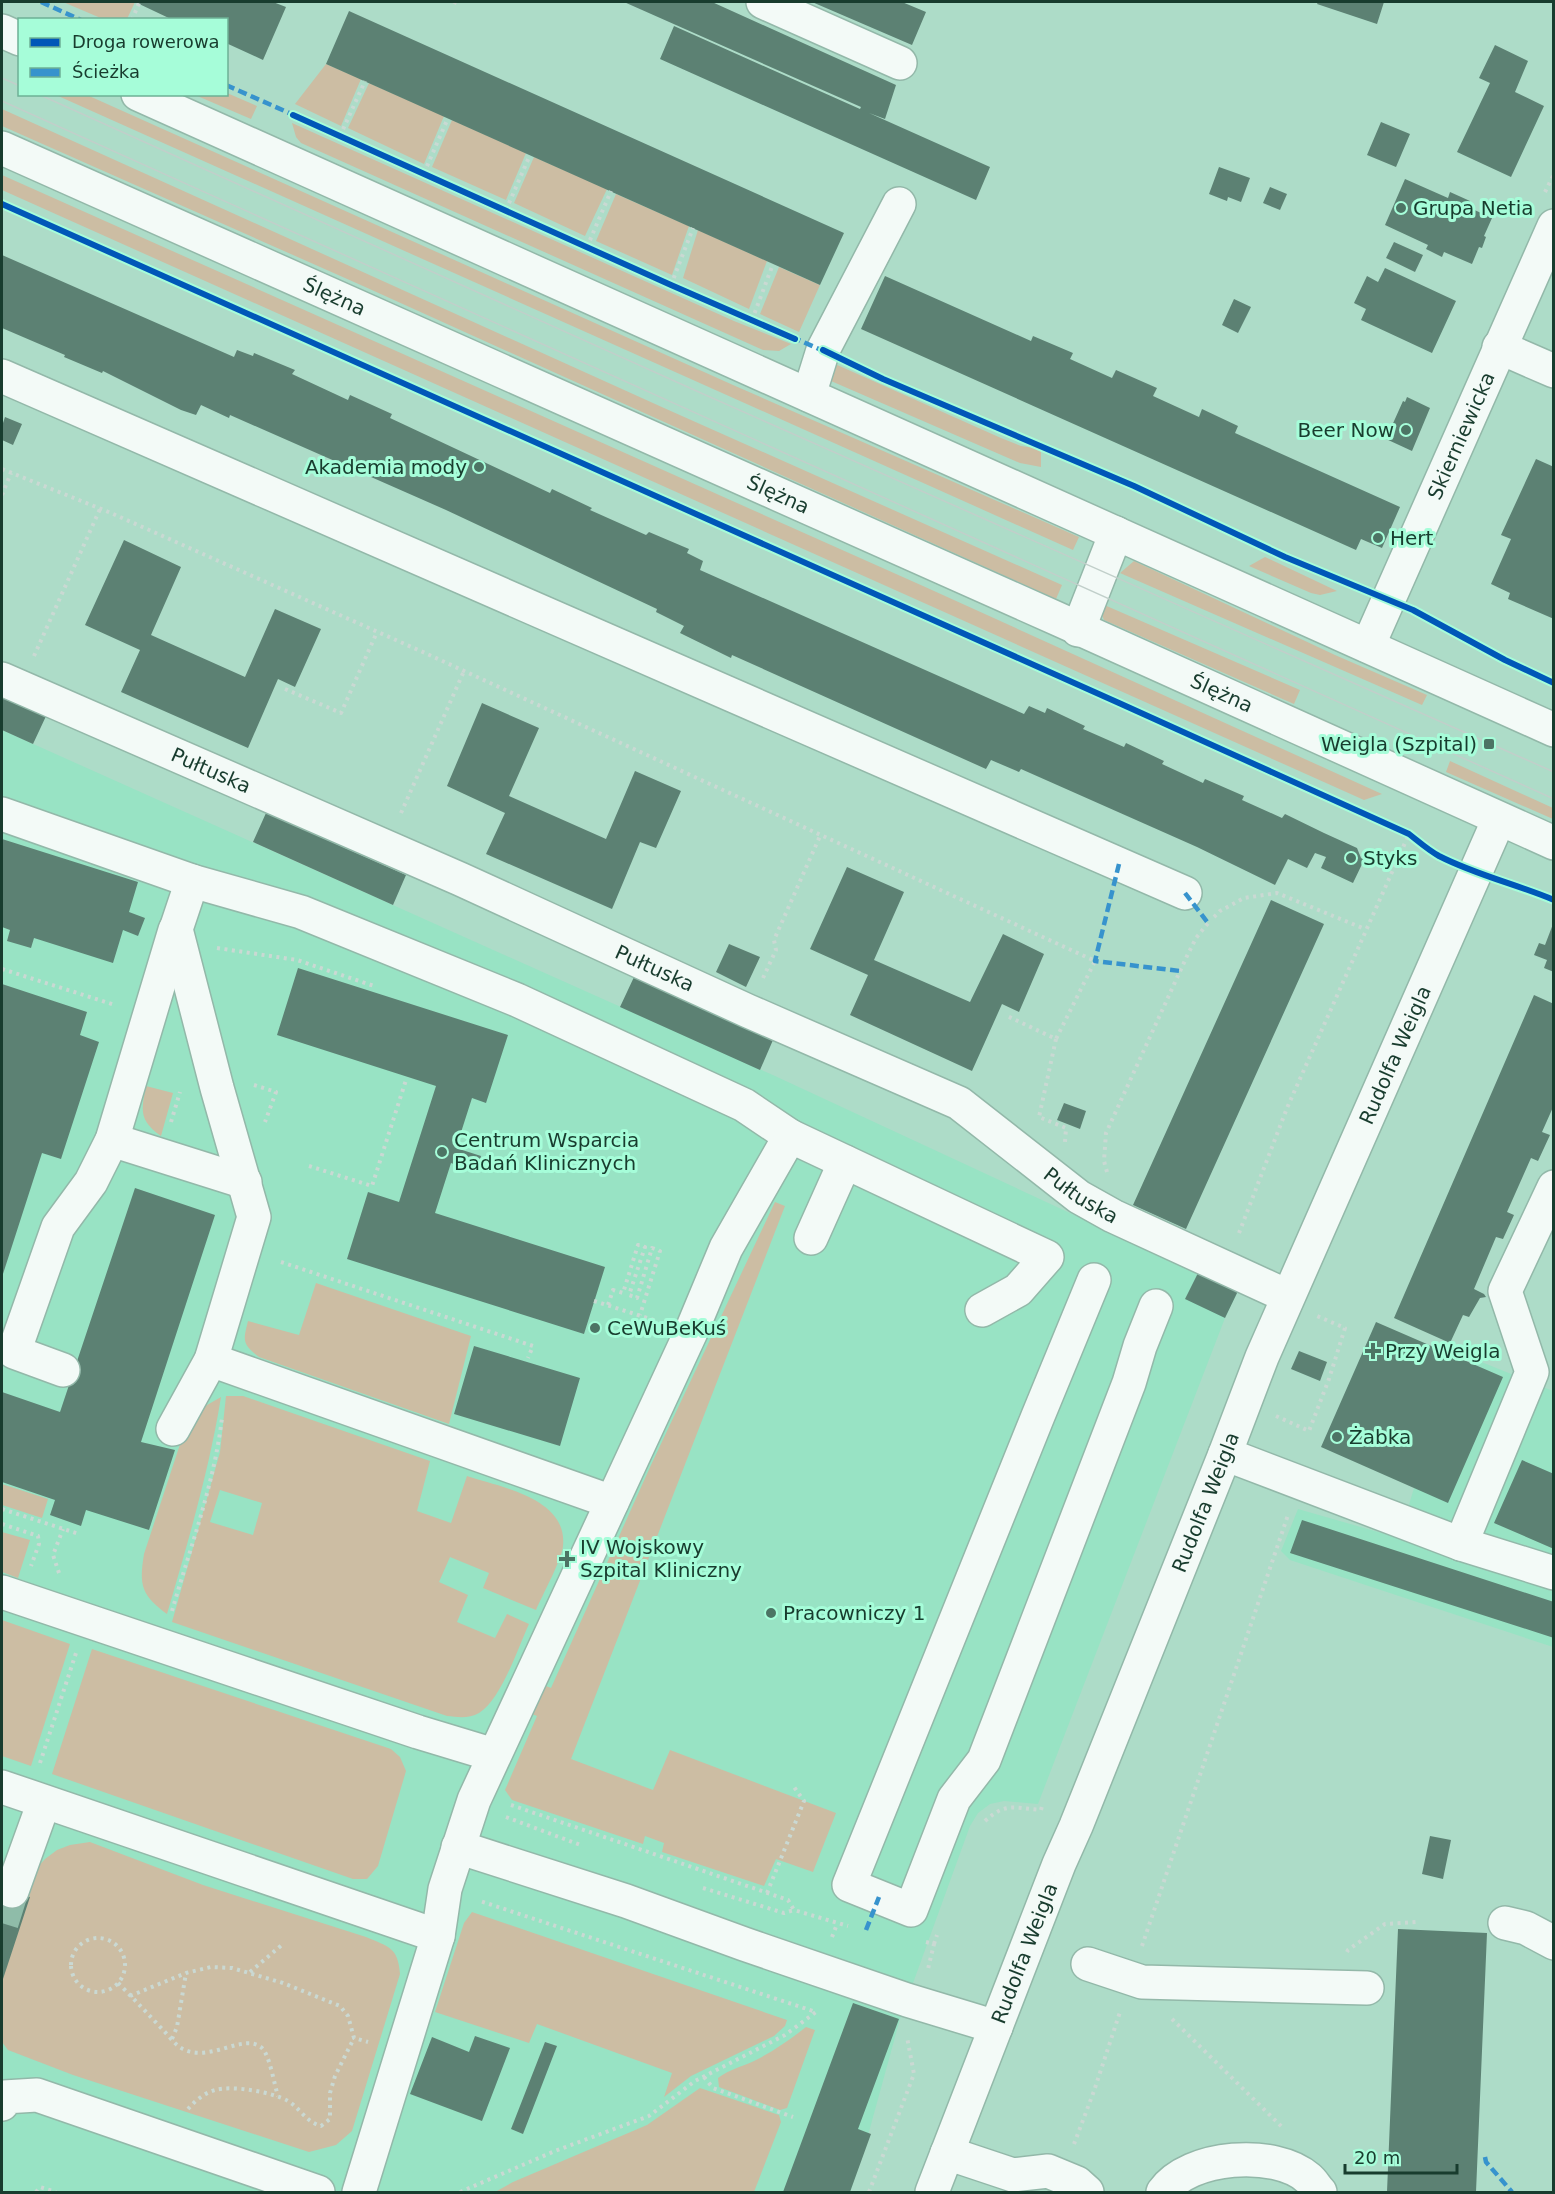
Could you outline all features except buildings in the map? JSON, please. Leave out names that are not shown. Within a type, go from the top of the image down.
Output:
[{"type":"main road","points":[[763,2],[900,63]]},
{"type":"main road","points":[[2,31],[18,38]]},
{"type":"main road","points":[[142,96],[233,139],[1554,730]]},
{"type":"main road","name":"Ślężna","points":[[2,148],[1554,843]]},
{"type":"main road","points":[[808,395],[823,350],[899,204]]},
{"type":"main road","name":"Skierniewicka","points":[[1368,646],[1554,226]]},
{"type":"main road","points":[[1499,347],[1554,371]]},
{"type":"main road","points":[[2,376],[1185,893]]},
{"type":"main road","points":[[1078,630],[1116,533]]},
{"type":"main road","name":"Pułtuska","points":[[11,683],[460,879],[748,1011],[959,1103],[1078,1197],[1113,1216],[1252,1280],[1299,1305]]},
{"type":"main road","points":[[2,814],[192,881],[301,912],[517,1000],[744,1105],[790,1136],[1047,1257],[1018,1290],[982,1310]]},
{"type":"main road","name":"Rudolfa Weigla","points":[[932,2193],[1059,1864],[1081,1815],[1262,1357],[1299,1305],[1499,819]]},
{"type":"main road","points":[[63,1370],[8,1350],[58,1227],[91,1182],[112,1140],[192,881]]},
{"type":"main road","points":[[172,1429],[211,1360],[254,1217],[217,1088],[176,929]]},
{"type":"main road","points":[[359,2193],[438,1936],[446,1889],[458,1847],[494,1755],[690,1332],[726,1248],[790,1136]]},
{"type":"main road","points":[[112,1140],[245,1182]]},
{"type":"main road","points":[[811,1238],[845,1162]]},
{"type":"main road","points":[[1461,1544],[1543,1379],[1505,1291],[1554,1187]]},
{"type":"main road","points":[[1094,1280],[849,1885],[911,1910],[954,1799],[984,1760],[1129,1383],[1140,1346],[1156,1306]]},
{"type":"main road","points":[[211,1360],[612,1502]]},
{"type":"main road","points":[[1225,1454],[1461,1544],[1554,1573]]},
{"type":"main road","points":[[2,1592],[494,1755]]},
{"type":"main road","points":[[2,1787],[438,1936]]},
{"type":"main road","points":[[12,1891],[44,1802]]},
{"type":"main road","points":[[458,1847],[626,1901],[907,2000],[996,2027]]},
{"type":"main road","points":[[1505,1923],[1526,1928],[1554,1943]]},
{"type":"main road","points":[[1088,1964],[1142,1982],[1353,1988]]},
{"type":"main road","points":[[2,2096],[37,2095],[318,2193]]},
{"type":"main road","points":[[948,2153],[1021,2184],[1048,2171],[1074,2185]]},
{"type":"main road","points":[[1163,2193],[1184,2174],[1211,2164],[1246,2158],[1281,2164],[1308,2177],[1320,2193]]},
{"type":"path","points":[[133,18],[139,3]]},
{"type":"path","points":[[340,136],[365,81]]},
{"type":"path","points":[[424,173],[448,118]]},
{"type":"path","points":[[506,210],[530,155]]},
{"type":"path","points":[[587,247],[611,191]]},
{"type":"path","points":[[671,285],[693,228]]},
{"type":"path","points":[[752,320],[773,264]]},
{"type":"path","points":[[2,469],[100,509],[464,671],[1095,961],[1056,1039],[1040,1117],[1066,1128],[1063,1168],[1058,1180]]},
{"type":"path","points":[[2,495],[11,473]]},
{"type":"path","points":[[11,683],[100,509]]},
{"type":"path","points":[[285,689],[341,713],[377,632]]},
{"type":"path","points":[[386,847],[464,671]]},
{"type":"path","points":[[1252,1280],[1257,1260],[1239,1232],[1287,1108],[1409,834]]},
{"type":"path","points":[[748,1011],[776,950],[774,940],[820,836]]},
{"type":"path","points":[[1113,1216],[1120,1201],[1109,1184],[1104,1161],[1106,1133],[1187,956],[1196,938],[1208,923],[1220,911],[1244,898],[1277,893],[1365,929]]},
{"type":"path","points":[[216,948],[297,960],[374,986]]},
{"type":"path","points":[[2,969],[122,1008]]},
{"type":"path","points":[[1005,1015],[1056,1039]]},
{"type":"path","points":[[309,1166],[372,1186],[406,1080]]},
{"type":"path","points":[[608,1305],[613,1290],[623,1293],[638,1245],[645,1247],[629,1295],[638,1298],[652,1248],[660,1251],[640,1315]]},
{"type":"path","points":[[281,1262],[533,1346],[528,1358]]},
{"type":"path","points":[[594,1301],[626,1310]]},
{"type":"path","points":[[1271,1414],[1309,1431],[1345,1328],[1299,1305]]},
{"type":"path","points":[[170,1618],[206,1497],[219,1445],[222,1411]]},
{"type":"path","points":[[1074,2185],[1094,2091],[1299,1483]]},
{"type":"path","points":[[2,1509],[79,1534]]},
{"type":"path","points":[[2,1524],[38,1536],[39,1544],[29,1572]]},
{"type":"path","points":[[53,1555],[63,1529]]},
{"type":"path","points":[[39,1766],[77,1649]]},
{"type":"path","points":[[767,1893],[804,1801],[794,1787]]},
{"type":"path","points":[[980,1826],[996,1811],[1006,1807],[1041,1810],[1045,1799]]},
{"type":"path","points":[[504,1806],[513,1804],[788,1900],[794,1910],[856,1928]]},
{"type":"path","points":[[460,2193],[555,2151],[649,2116],[695,2081],[785,2036],[816,2012],[479,1900]]},
{"type":"path","points":[[1353,1988],[1348,1950],[1385,1924],[1416,1922]]},
{"type":"path","points":[[926,1975],[938,1934]]},
{"type":"path","points":[[100,1938],[116,1944],[125,1959],[123,1976],[118,1983],[112,1989],[96,1993],[80,1986],[71,1972],[72,1955],[77,1947],[83,1942],[100,1938]]},
{"type":"path","points":[[923,1942],[934,1944]]},
{"type":"path","points":[[250,1971],[283,1944]]},
{"type":"path","points":[[130,1995],[186,1973],[211,1966],[250,1971],[340,2006],[348,2016],[354,2038],[335,2076],[330,2093],[330,2119],[321,2126],[311,2124],[290,2102],[241,2089],[216,2089],[195,2101],[183,2115]]},
{"type":"path","points":[[172,2039],[177,2027],[186,1973]]},
{"type":"path","points":[[118,1983],[180,2048],[197,2055],[237,2044],[251,2043],[261,2048],[266,2055],[278,2097]]},
{"type":"path","points":[[1167,2015],[1284,2130]]},
{"type":"path","points":[[869,2193],[914,2074],[907,2040],[908,2030]]},
{"type":"path","points":[[354,2038],[377,2045]]},
{"type":"path","points":[[704,2077],[713,2088],[793,2117]]},
{"type":"path","points":[[36,2193],[39,2187],[56,2193]]},
{"type":"shaded area","points":[[63,2],[135,2],[127,18],[101,18]]},
{"type":"shaded area","points":[[326,64],[361,79],[341,126],[295,104]]},
{"type":"shaded area","points":[[369,83],[444,116],[424,164],[348,128]]},
{"type":"shaded area","points":[[228,93],[257,106],[251,119],[197,96],[228,96]]},
{"type":"shaded area","points":[[58,96],[89,96],[733,385],[1079,537],[1073,550]]},
{"type":"shaded area","points":[[2,109],[1062,585],[1056,599],[363,286],[2,126]]},
{"type":"shaded area","points":[[452,120],[526,153],[506,200],[432,167]]},
{"type":"shaded area","points":[[292,123],[734,321],[791,344],[779,351],[763,350],[301,143],[296,137]]},
{"type":"shaded area","points":[[534,157],[607,189],[585,236],[514,203]]},
{"type":"shaded area","points":[[2,175],[923,586],[1382,794],[1364,800],[2,190]]},
{"type":"shaded area","points":[[616,194],[689,226],[672,275],[596,241]]},
{"type":"shaded area","points":[[698,230],[767,261],[749,309],[683,278]]},
{"type":"shaded area","points":[[779,267],[820,285],[799,332],[760,314]]},
{"type":"shaded area","points":[[826,360],[1001,438],[1021,446],[1041,449],[1041,467],[1020,463],[831,381],[826,375]]},
{"type":"shaded area","points":[[1265,557],[1337,591],[1320,595],[1311,593],[1249,566]]},
{"type":"shaded area","points":[[1134,561],[1335,655],[1427,695],[1422,705],[1120,573]]},
{"type":"shaded area","points":[[1102,604],[1300,690],[1294,704],[1104,620],[1101,613]]},
{"type":"shaded area","name":"IV Wojskowy Szpital Kliniczny","points":[[2,730],[775,1076],[1238,1291],[1225,1318],[1038,1804],[1004,1801],[990,1804],[978,1813],[970,1826],[900,2019],[850,2192],[2,2192]]},
{"type":"shaded area","points":[[1450,761],[1553,808],[1553,819],[1446,772]]},
{"type":"shaded area","points":[[146,1086],[173,1093],[161,1136],[149,1125],[143,1114]]},
{"type":"shaded area","points":[[775,1202],[785,1206],[571,1759],[653,1790],[670,1750],[836,1813],[813,1872],[776,1859],[764,1886],[662,1852],[664,1843],[645,1836],[643,1844],[512,1800],[505,1790],[537,1716],[532,1714],[546,1686],[551,1688],[651,1465]]},
{"type":"shaded area","points":[[316,1283],[471,1336],[449,1424],[259,1357],[249,1349],[245,1342],[248,1321],[299,1335]]},
{"type":"shaded area","points":[[1474,1359],[1553,1391],[1553,1647],[1290,1560],[1281,1551],[1298,1509],[1399,1538],[1414,1488],[1470,1363]]},
{"type":"shaded area","points":[[226,1396],[243,1396],[430,1461],[417,1511],[451,1523],[467,1476],[529,1497],[555,1516],[562,1530],[562,1552],[536,1610],[483,1588],[489,1573],[450,1557],[439,1582],[468,1595],[457,1622],[495,1638],[507,1614],[529,1624],[502,1685],[487,1706],[471,1716],[447,1716],[172,1622],[220,1452]],"holes":[[[220,1490],[262,1503],[253,1535],[210,1522]]]},
{"type":"shaded area","points":[[221,1397],[204,1479],[167,1614],[152,1601],[144,1588],[142,1574],[144,1554],[185,1429],[200,1409]]},
{"type":"shaded area","points":[[2,1484],[48,1499],[42,1518],[2,1505]]},
{"type":"shaded area","points":[[2,1532],[30,1540],[18,1578],[2,1572]]},
{"type":"shaded area","points":[[2,1620],[70,1644],[31,1766],[2,1756]]},
{"type":"shaded area","points":[[92,1649],[391,1749],[400,1757],[406,1771],[378,1866],[367,1879],[353,1879],[52,1774]]},
{"type":"shaded area","points":[[90,1842],[203,1885],[366,1937],[391,1949],[397,1958],[400,1974],[352,2131],[336,2145],[309,2152],[73,2075],[8,2050],[2,2042],[2,1972],[32,1873],[57,1850]]},
{"type":"shaded area","points":[[472,1912],[787,2020],[785,2026],[774,2036],[691,2076],[664,2097],[672,2073],[537,2024],[529,2043],[435,2012],[464,1923]]},
{"type":"shaded area","points":[[806,2027],[815,2030],[787,2108],[780,2110],[719,2087],[718,2078],[722,2075],[764,2056]]},
{"type":"shaded area","points":[[700,2088],[779,2115],[781,2122],[754,2192],[495,2192],[513,2182],[647,2125]]},
{"type":"tunnel","points":[[2,1923],[12,1891]]},
{"type":"tram line","points":[[2,78],[18,85]]},
{"type":"tram line","points":[[42,96],[701,393],[1554,772]]},
{"type":"tram line","points":[[2,101],[1554,799]]},
{"type":"marked path","points":[[41,2],[77,18]]},
{"type":"marked path","points":[[228,86],[296,116]]},
{"type":"marked path","points":[[792,337],[828,353]]},
{"type":"marked path","points":[[1119,864],[1095,961],[1180,971]]},
{"type":"marked path","points":[[1185,893],[1208,923]]},
{"type":"marked path","points":[[866,1930],[879,1897]]},
{"type":"marked path","points":[[1485,2157],[1486,2162],[1512,2192]]},
{"type":"cycle path","points":[[293,115],[795,339]]},
{"type":"cycle path","points":[[2,204],[1409,834],[1435,854],[1453,863],[1554,900]]},
{"type":"cycle path","points":[[823,350],[883,379],[1134,486],[1285,557],[1413,610],[1505,660],[1554,683]]},
{"type":"place","name":"Grupa Netia","points":[[1401,208]]},
{"type":"place","name":"Beer Now","points":[[1406,430]]},
{"type":"place","name":"Akademia mody","points":[[479,467]]},
{"type":"place","name":"Hert","points":[[1378,538]]},
{"type":"place","name":"Weigla (Szpital)","points":[[1489,744]]},
{"type":"place","name":"Styks","points":[[1351,858]]},
{"type":"place","name":"Centrum Wsparcia Badań Klinicznych","points":[[442,1152]]},
{"type":"place","name":"CeWuBeKuś","points":[[595,1328]]},
{"type":"place","name":"Przy Weigla","points":[[1373,1351]]},
{"type":"place","name":"Żabka","points":[[1337,1437]]},
{"type":"place","name":"IV Wojskowy Szpital Kliniczny","points":[[567,1559]]},
{"type":"place","name":"Pracowniczy 1","points":[[771,1613]]}]
